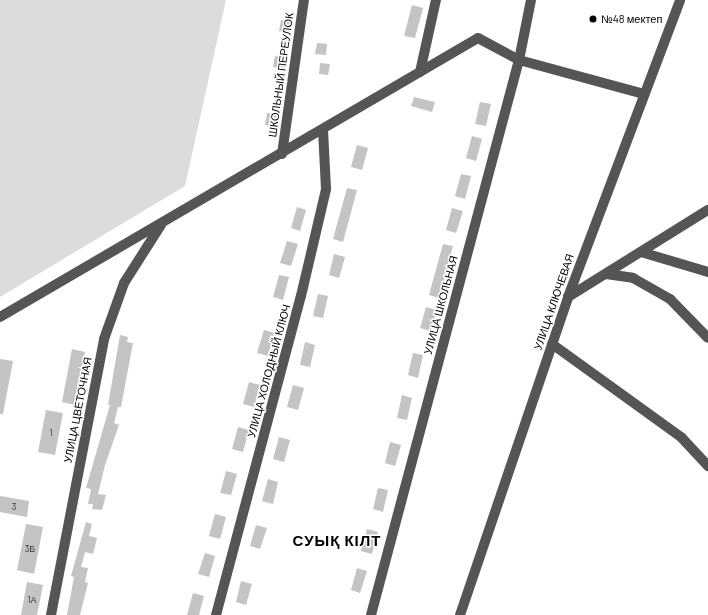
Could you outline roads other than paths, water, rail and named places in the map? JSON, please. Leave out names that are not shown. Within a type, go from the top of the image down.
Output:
[{"type":"street","name":"ШКОЛЬНЫЙ ПЕРЕУЛОК","points":[[282,154],[304,0]]},
{"type":"street","points":[[420,72],[436,0]]},
{"type":"street","name":"УЛИЦА ШКОЛЬНАЯ","points":[[371,615],[518,60],[530,0]]},
{"type":"street","name":"УЛИЦА КЛЮЧЕВАЯ","points":[[460,615],[568,297],[680,0]]},
{"type":"street","points":[[0,317],[282,154],[478,38],[518,60],[644,94]]},
{"type":"street","name":"УЛИЦА ХОЛОДНЫЙ КЛЮЧ","points":[[216,615],[301,296],[326,189],[323,130]]},
{"type":"street","points":[[568,297],[708,210]]},
{"type":"street","name":"УЛИЦА ЦВЕТОЧНАЯ","points":[[51,615],[104,339],[124,283],[163,222]]},
{"type":"street","points":[[641,252],[708,272]]},
{"type":"street","points":[[606,274],[633,278],[670,299],[708,338]]},
{"type":"street","points":[[552,344],[681,437],[708,466]]},
{"type":"place","name":"№48 мектеп","points":[[593,19]]},
{"type":"district","name":"СУЫҚ КІЛТ","points":[[337,541]]}]
